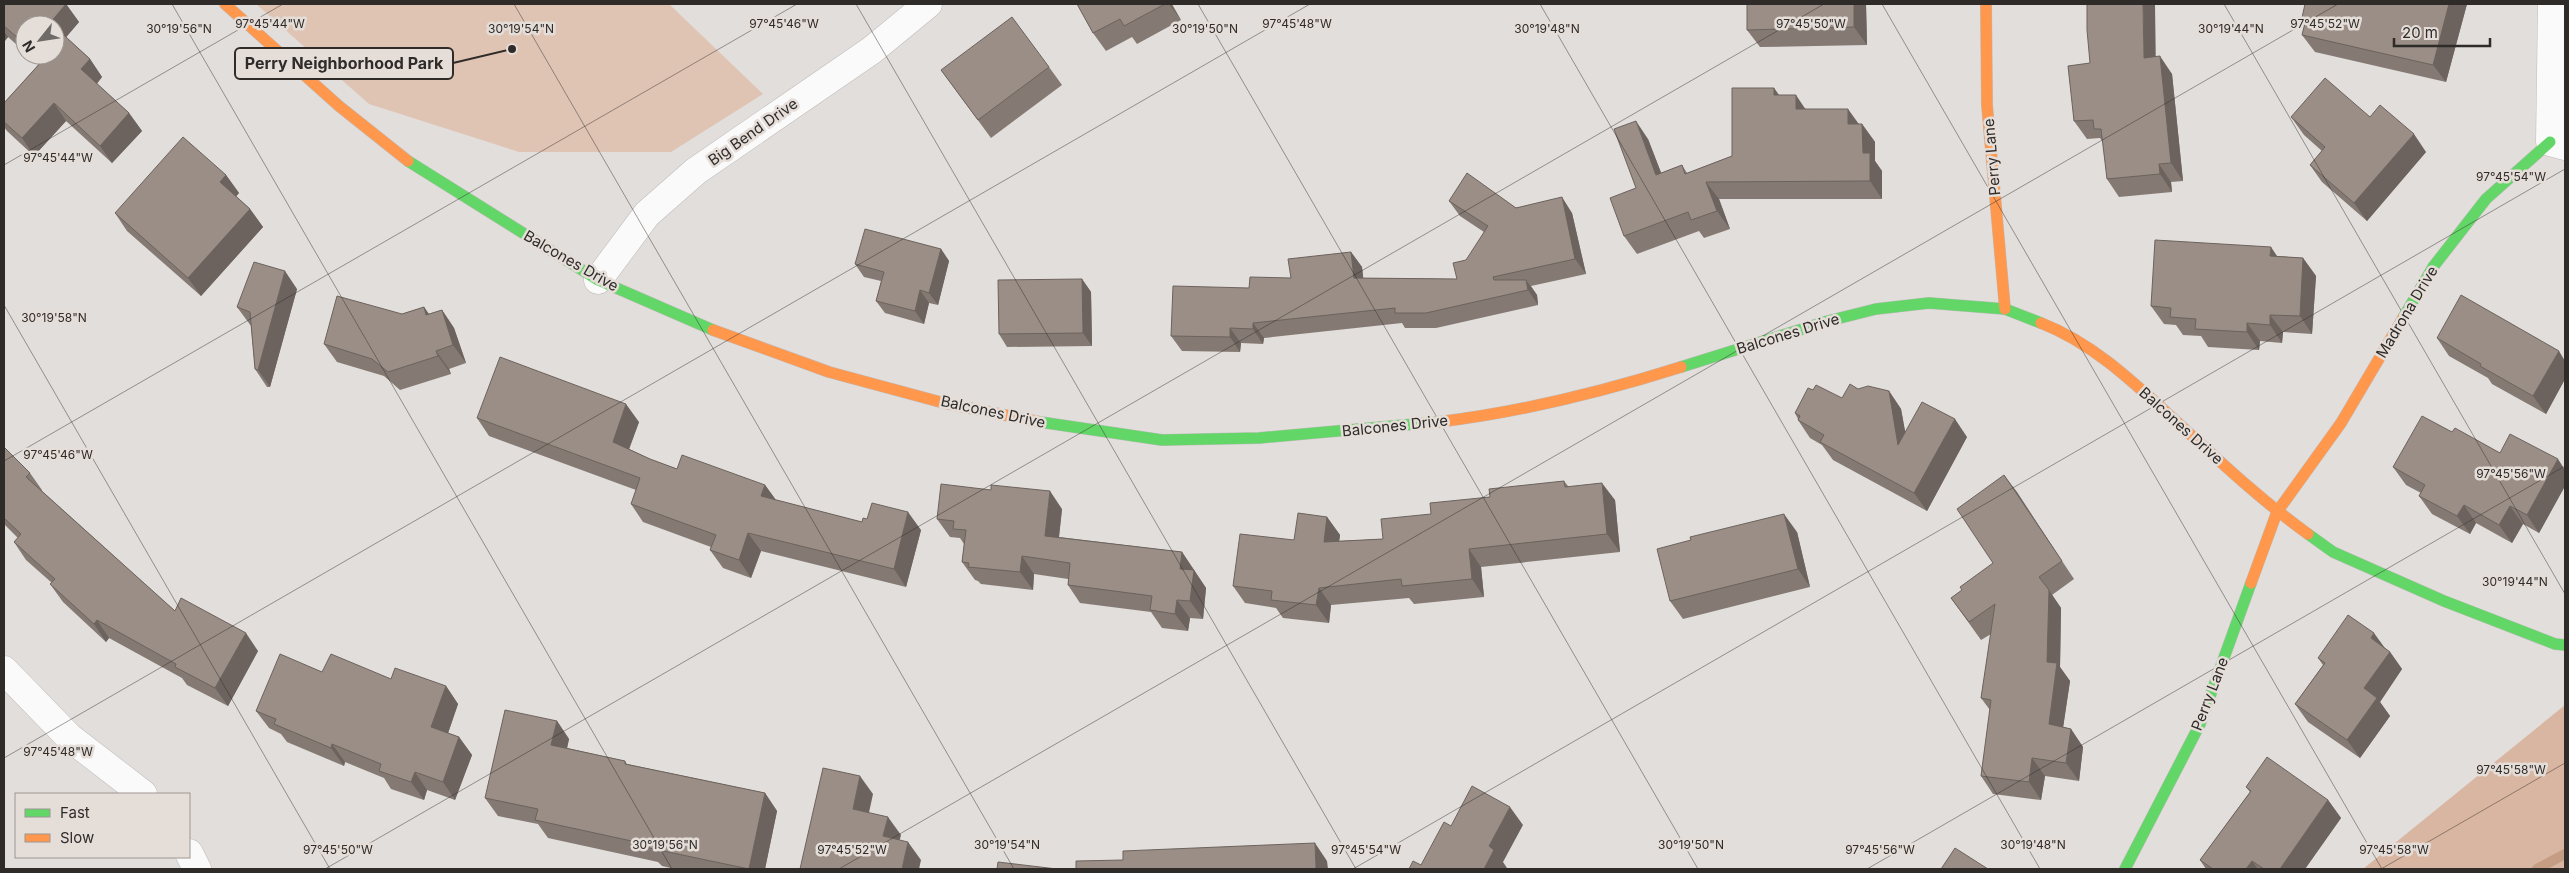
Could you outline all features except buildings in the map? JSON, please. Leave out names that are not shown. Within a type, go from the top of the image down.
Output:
[{"type":"street","name":"Balcones Drive","points":[[224,4],[339,106],[417,168],[598,280],[708,328],[829,372],[953,405],[1052,424],[1162,440],[1258,438],[1344,432],[1461,419],[1534,406],[1624,385],[1828,321],[1876,309],[1929,303],[2005,309],[2064,332],[2120,370],[2277,512],[2333,552],[2444,601],[2555,644],[2565,645]]},
{"type":"street","name":"Big Bend Drive","points":[[598,280],[647,214],[696,171],[872,50],[928,4]]},
{"type":"street","name":"Perry Lane","points":[[1986,4],[1987,105],[2005,309]]},
{"type":"street","points":[[2552,4],[2558,144]]},
{"type":"street","name":"Madrona Drive","points":[[2277,512],[2341,423],[2433,267],[2486,199],[2558,144]]},
{"type":"street","name":"Perry Lane","points":[[2125,869],[2200,724],[2277,512]]},
{"type":"street","points":[[4,670],[69,737],[142,793]]},
{"type":"street","points":[[190,855],[197,869]]},
{"type":"shaded area","points":[[256,4],[669,4],[763,94],[671,152],[519,152],[369,104]]},
{"type":"shaded area","points":[[2565,705],[2565,869],[2363,869]]},
{"type":"waterway","points":[[2537,869],[2565,854]]},
{"type":"traffic: fast","points":[[2403,318],[2433,267],[2486,199],[2550,142]]},
{"type":"traffic: fast","points":[[408,161],[598,280],[713,330]]},
{"type":"traffic: fast","points":[[1681,367],[1828,321],[1876,309],[1929,303],[2005,309],[2041,323]]},
{"type":"traffic: fast","points":[[1040,422],[1162,440],[1259,438],[1438,422]]},
{"type":"traffic: fast","points":[[2308,534],[2333,552],[2444,601],[2555,644],[2565,645]]},
{"type":"traffic: fast","points":[[2125,869],[2200,724],[2251,583]]},
{"type":"traffic: slow","points":[[225,4],[339,106],[408,161]]},
{"type":"traffic: slow","points":[[1986,4],[1987,105],[2005,309]]},
{"type":"traffic: slow","points":[[2251,583],[2277,512],[2341,423],[2403,318]]},
{"type":"traffic: slow","points":[[2041,323],[2076,340],[2108,362],[2254,491],[2308,534]]},
{"type":"traffic: slow","points":[[713,330],[829,372],[944,403],[1040,422]]},
{"type":"traffic: slow","points":[[1438,422],[1499,413],[1561,400],[1681,367]]},
{"type":"place","name":"Perry Neighborhood Park","points":[[512,49]]}]
